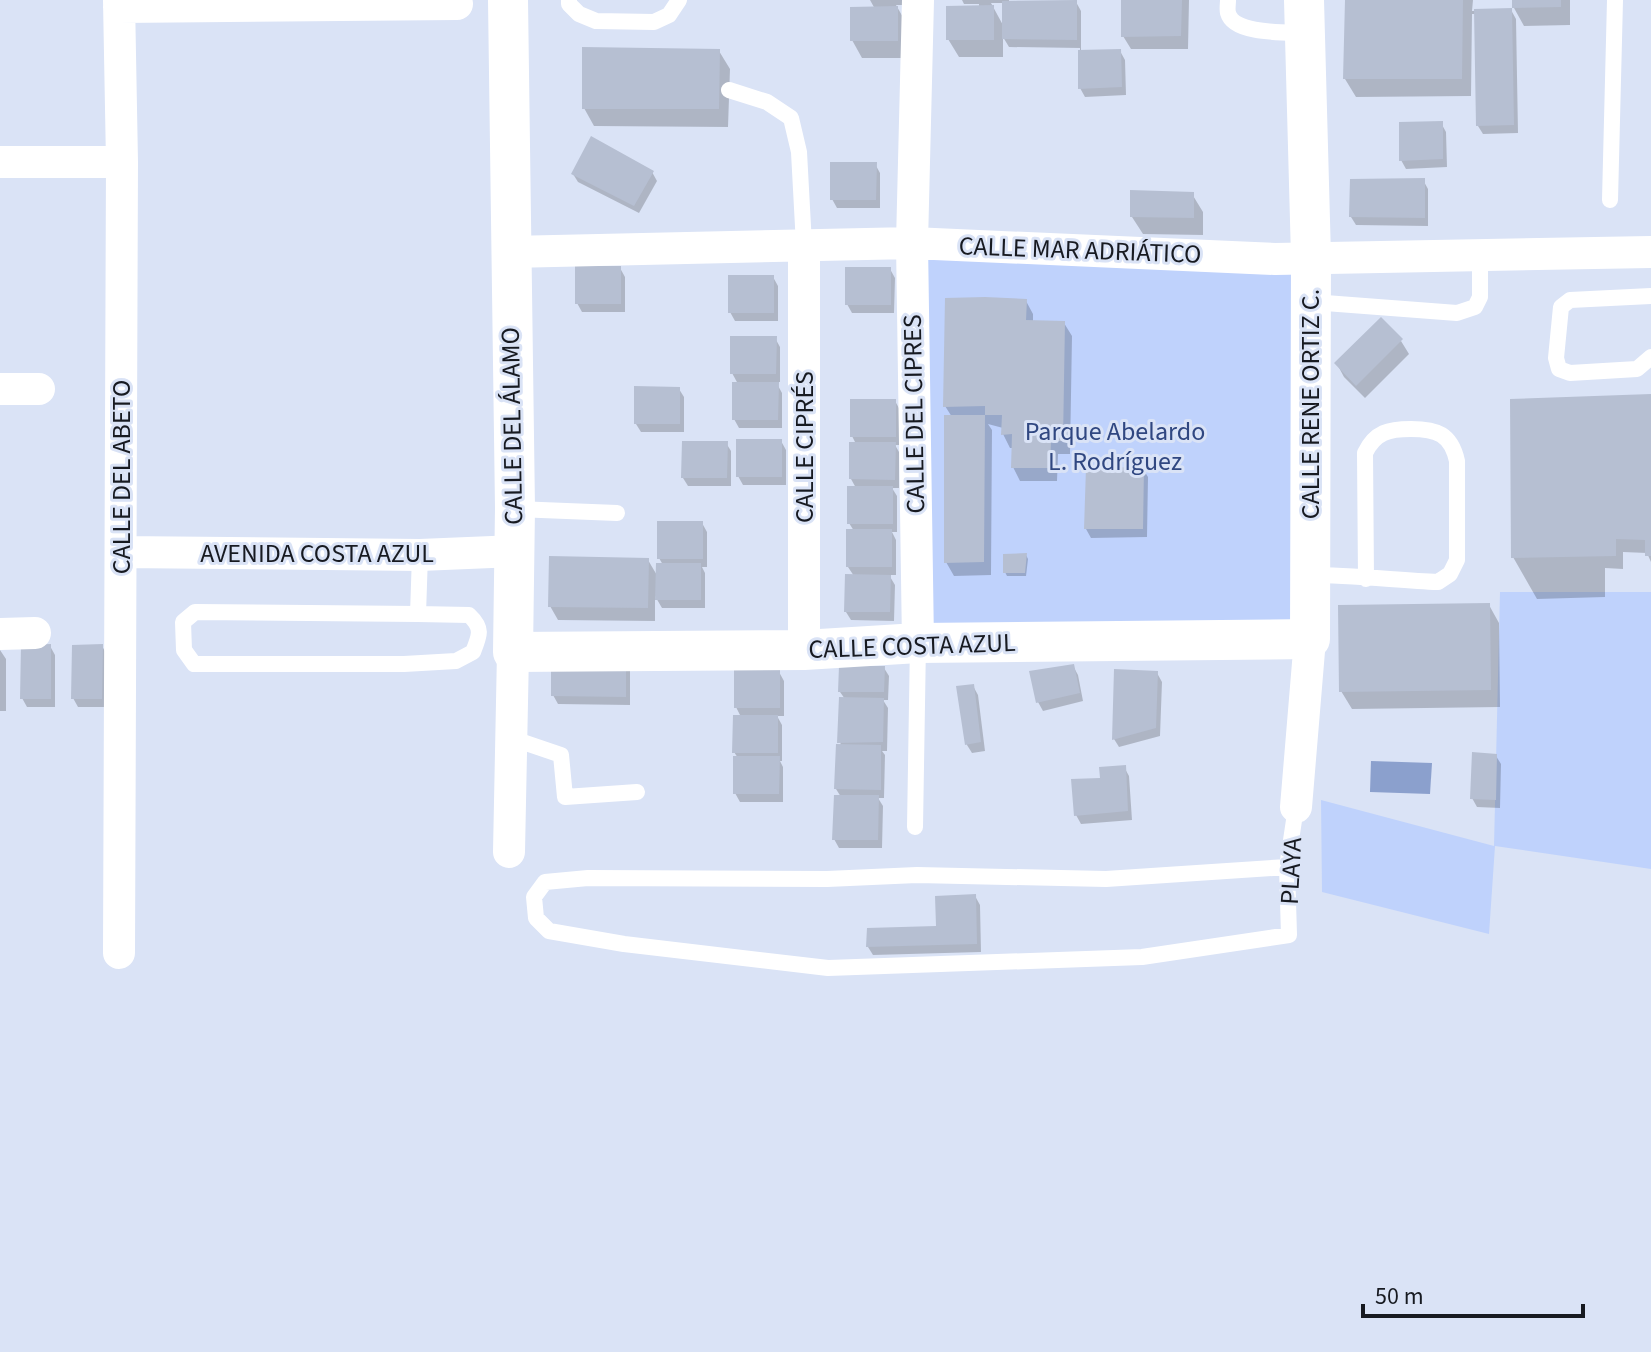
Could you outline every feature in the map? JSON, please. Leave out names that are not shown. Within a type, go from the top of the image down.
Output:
[{"type":"street","name":"CALLE DEL ÁLAMO","points":[[508,0],[515,508],[509,852]]},
{"type":"street","name":"CALLE DEL CIPRES","points":[[918,0],[912,243],[918,643]]},
{"type":"street","points":[[119,3],[457,4]]},
{"type":"street","name":"CALLE DEL ABETO","points":[[119,3],[122,162],[119,953]]},
{"type":"street","name":"CALLE RENE ORTIZ C.","points":[[1296,807],[1310,639],[1311,257],[1304,17]]},
{"type":"street","points":[[0,162],[122,162]]},
{"type":"street","name":"CALLE MAR ADRIÁTICO","points":[[510,252],[912,243],[1275,259],[1651,252]]},
{"type":"street","name":"CALLE CIPRÉS","points":[[804,245],[804,650]]},
{"type":"street","points":[[0,389],[39,389]]},
{"type":"street","name":"AVENIDA COSTA AZUL","points":[[121,552],[420,555],[514,551]]},
{"type":"street","points":[[0,634],[35,633]]},
{"type":"street","name":"CALLE COSTA AZUL","points":[[513,652],[804,650],[918,643],[1310,639]]},
{"type":"lane","points":[[569,0],[579,14],[596,21],[654,22],[669,15],[679,0]]},
{"type":"lane","points":[[1228,0],[1228,14],[1234,22],[1245,27],[1304,17]]},
{"type":"lane","points":[[1610,200],[1615,0]]},
{"type":"lane","points":[[729,90],[767,102],[791,118],[799,152],[804,245]]},
{"type":"lane","points":[[1311,302],[1457,313],[1475,307],[1480,297],[1480,254]]},
{"type":"lane","points":[[1651,296],[1570,300],[1561,307],[1556,358],[1559,369],[1570,373],[1637,369],[1651,357]]},
{"type":"lane","points":[[1309,575],[1366,579],[1438,582],[1450,574],[1457,560],[1457,461],[1454,446],[1432,429],[1390,429],[1370,443],[1365,453],[1366,579]]},
{"type":"lane","points":[[515,508],[617,513]]},
{"type":"lane","points":[[418,614],[420,555]]},
{"type":"lane","points":[[195,612],[418,614],[469,615],[479,624],[481,633],[473,652],[456,661],[404,664],[194,664],[184,650],[183,622],[195,612]]},
{"type":"lane","name":"CALLE DEL CIPRES","points":[[915,827],[918,643]]},
{"type":"lane","points":[[511,738],[561,755],[565,797],[637,792]]},
{"type":"lane","name":"PLAYA","points":[[1287,867],[1106,879],[917,875],[827,879],[588,878],[545,882],[534,897],[536,918],[549,931],[624,944],[828,968],[1142,957],[1289,935],[1287,867],[1296,807]]},
{"type":"green space","name":"Parque Abelardo L. Rodríguez","points":[[912,243],[1311,257],[1310,639],[918,643]]},
{"type":"green space","points":[[1500,592],[1651,592],[1651,869],[1495,846],[1489,934],[1322,892],[1321,800],[1494,846]]},
{"type":"shaded area","points":[[1371,761],[1432,763],[1430,794],[1370,792]]},
{"type":"building","points":[[1077,0],[1077,40],[1002,39],[1002,1]]},
{"type":"building","points":[[1121,0],[1182,0],[1181,36],[1121,37]]},
{"type":"building","points":[[1345,0],[1463,0],[1462,79],[1343,79]]},
{"type":"building","points":[[1512,0],[1561,0],[1561,7],[1512,8]]},
{"type":"building","points":[[994,5],[994,40],[946,40],[946,6]]},
{"type":"building","points":[[898,6],[898,41],[850,41],[850,7]]},
{"type":"building","points":[[1512,8],[1514,125],[1476,126],[1474,9]]},
{"type":"building","points":[[582,47],[720,49],[719,109],[582,109]]},
{"type":"building","points":[[1121,49],[1122,87],[1078,89],[1078,50]]},
{"type":"building","points":[[1443,121],[1443,159],[1399,161],[1399,122]]},
{"type":"building","points":[[591,136],[654,171],[634,206],[571,174]]},
{"type":"building","points":[[830,162],[877,162],[876,200],[830,200]]},
{"type":"building","points":[[1425,178],[1425,218],[1349,217],[1350,179]]},
{"type":"building","points":[[1130,190],[1194,192],[1194,218],[1130,217]]},
{"type":"building","points":[[575,266],[621,266],[621,304],[575,304]]},
{"type":"building","points":[[845,267],[891,267],[891,305],[845,305]]},
{"type":"building","points":[[728,275],[774,275],[774,313],[728,313]]},
{"type":"building","points":[[945,298],[1027,299],[1026,320],[1065,321],[1063,441],[1051,441],[1050,468],[1011,468],[1012,434],[1001,435],[1002,415],[985,415],[985,406],[943,407]]},
{"type":"building","points":[[1381,317],[1403,339],[1356,386],[1334,363]]},
{"type":"building","points":[[730,336],[777,336],[776,374],[730,374]]},
{"type":"building","points":[[732,382],[779,382],[778,420],[732,420]]},
{"type":"building","points":[[634,386],[680,387],[680,424],[634,424]]},
{"type":"building","points":[[1651,394],[1651,556],[1645,556],[1645,540],[1616,539],[1616,556],[1511,558],[1510,399]]},
{"type":"building","points":[[850,399],[896,399],[896,437],[850,437]]},
{"type":"building","points":[[944,415],[985,415],[984,562],[944,563]]},
{"type":"building","points":[[736,439],[782,439],[782,477],[736,477]]},
{"type":"building","points":[[682,441],[728,441],[727,478],[681,478]]},
{"type":"building","points":[[849,442],[896,442],[895,480],[849,479]]},
{"type":"building","points":[[1144,467],[1143,529],[1084,529],[1086,468]]},
{"type":"building","points":[[847,486],[893,486],[893,524],[847,524]]},
{"type":"building","points":[[657,521],[703,521],[703,559],[657,559]]},
{"type":"building","points":[[846,529],[892,529],[892,567],[846,567]]},
{"type":"building","points":[[1027,553],[1025,573],[1003,573],[1003,554]]},
{"type":"building","points":[[549,556],[649,558],[648,608],[548,607]]},
{"type":"building","points":[[656,563],[701,563],[701,600],[655,600]]},
{"type":"building","points":[[845,574],[891,575],[890,612],[844,612]]},
{"type":"building","points":[[1490,603],[1491,690],[1339,692],[1338,605]]},
{"type":"building","points":[[51,644],[51,699],[20,699],[21,645]]},
{"type":"building","points":[[103,644],[102,699],[71,699],[72,645]]},
{"type":"building","points":[[626,657],[626,697],[551,696],[551,658]]},
{"type":"building","points":[[1074,664],[1080,693],[1036,703],[1029,671]]},
{"type":"building","points":[[839,666],[885,666],[884,692],[838,692]]},
{"type":"building","points":[[1114,669],[1158,671],[1156,728],[1112,740]]},
{"type":"building","points":[[734,670],[780,670],[780,708],[734,708]]},
{"type":"building","points":[[974,684],[981,742],[965,745],[956,686]]},
{"type":"building","points":[[839,697],[884,698],[883,742],[837,743]]},
{"type":"building","points":[[733,715],[778,715],[778,753],[732,753]]},
{"type":"building","points":[[836,744],[881,745],[881,790],[834,789]]},
{"type":"building","points":[[1472,752],[1497,754],[1496,800],[1470,799]]},
{"type":"building","points":[[733,756],[780,756],[779,794],[733,794]]},
{"type":"building","points":[[1126,765],[1128,811],[1074,816],[1071,779],[1100,778],[1099,767]]},
{"type":"building","points":[[834,795],[879,795],[878,840],[832,840]]},
{"type":"building","points":[[976,894],[977,944],[866,947],[867,928],[936,926],[935,896]]}]
